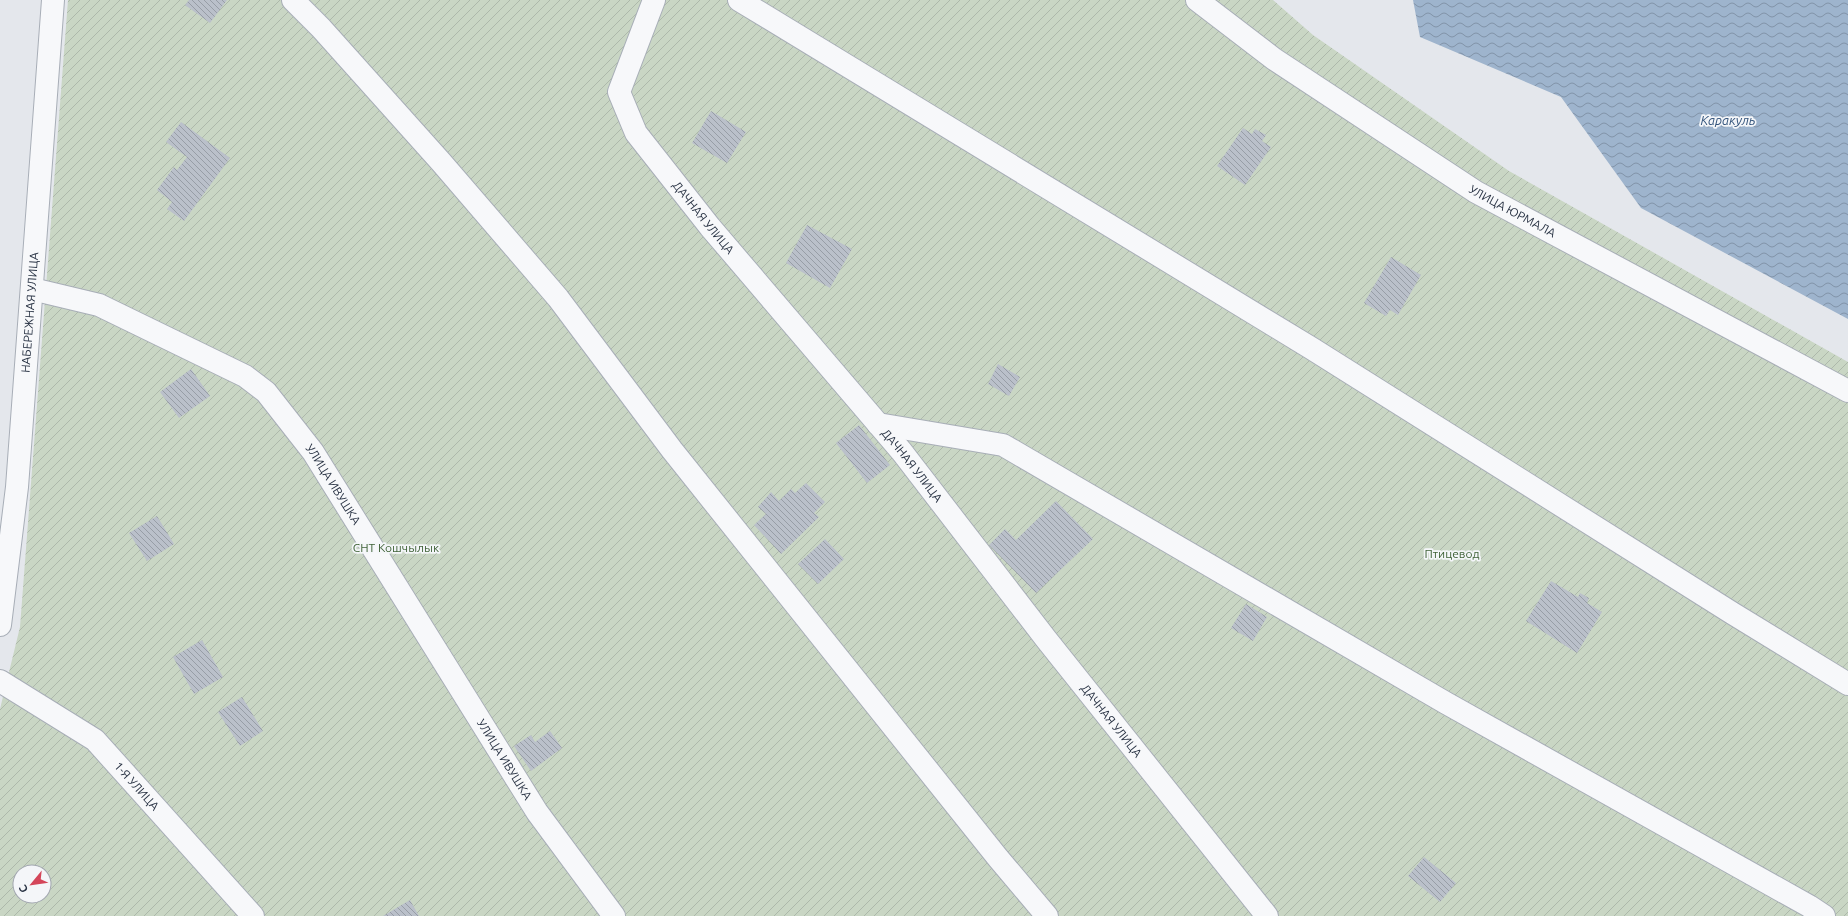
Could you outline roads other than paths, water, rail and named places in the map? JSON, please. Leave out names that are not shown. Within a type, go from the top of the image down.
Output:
[{"type":"street","name":"НАБЕРЕЖНАЯ УЛИЦА","points":[[0,625],[17,487],[54,0]]},
{"type":"street","points":[[293,0],[321,28],[436,156],[558,298],[672,450],[998,858],[1047,916]]},
{"type":"street","name":"ДАЧНАЯ УЛИЦА","points":[[654,0],[619,92],[636,133],[710,227],[902,452],[1046,639],[1267,916]]},
{"type":"street","points":[[739,0],[1311,348],[1732,613],[1848,684]]},
{"type":"street","name":"УЛИЦА ЮРМАЛА","points":[[1197,0],[1274,59],[1476,192],[1848,391]]},
{"type":"street","name":"УЛИЦА ИВУШКА","points":[[32,289],[99,305],[245,376],[266,392],[313,452],[537,812],[614,916]]},
{"type":"street","points":[[878,424],[1003,445],[1439,699],[1809,906],[1824,916]]},
{"type":"street","name":"1-Я УЛИЦА","points":[[0,681],[95,740],[253,916]]},
{"type":"water","name":"Каракуль","points":[[1413,0],[1848,0],[1848,319],[1641,208],[1561,97],[1420,37]]},
{"type":"park label","name":"СНТ Кошчылык","points":[[396,548]]},
{"type":"park label","name":"Птицевод","points":[[1452,554]]}]
